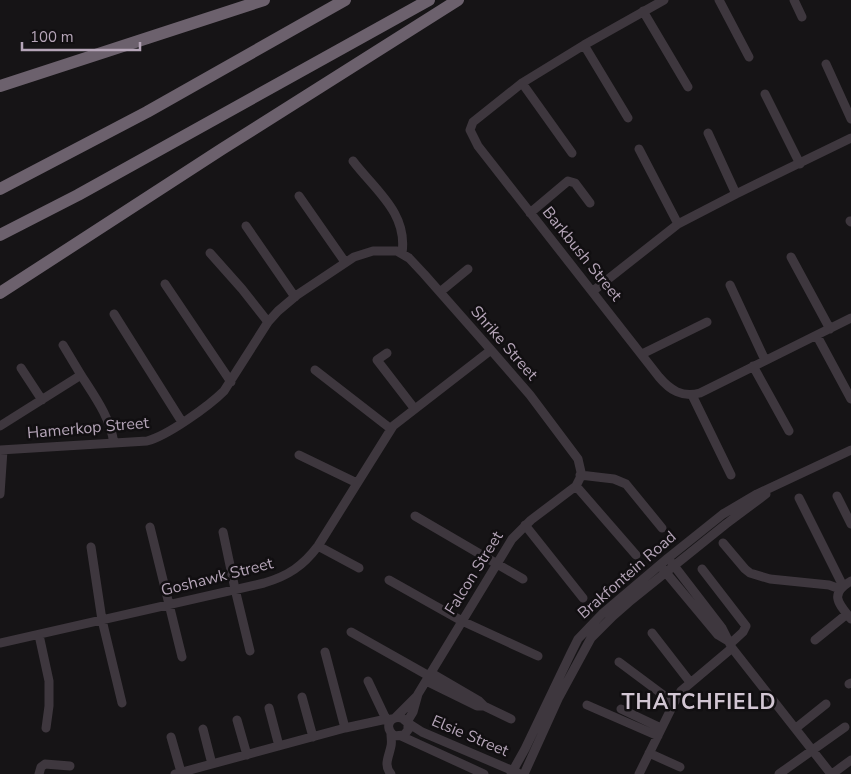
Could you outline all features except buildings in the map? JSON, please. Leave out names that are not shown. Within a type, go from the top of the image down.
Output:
[{"type":"highway","points":[[0,86],[264,0]]},
{"type":"highway","points":[[0,189],[147,112],[345,0]]},
{"type":"highway","points":[[0,235],[78,195],[429,0]]},
{"type":"highway","points":[[0,293],[230,144],[458,0]]},
{"type":"street","points":[[572,153],[522,83],[584,45],[664,0]]},
{"type":"street","points":[[719,0],[749,57]]},
{"type":"street","points":[[794,0],[802,17]]},
{"type":"street","points":[[643,11],[688,88]]},
{"type":"street","points":[[584,45],[628,118]]},
{"type":"street","points":[[826,64],[851,119]]},
{"type":"street","name":"Barkbush Street","points":[[522,83],[473,122],[470,130],[473,138],[502,179],[669,388],[692,395]]},
{"type":"street","points":[[765,94],[800,164]]},
{"type":"street","points":[[708,133],[736,194]]},
{"type":"street","points":[[593,291],[678,224],[851,138]]},
{"type":"street","points":[[639,149],[678,224]]},
{"type":"street","points":[[353,161],[388,201],[394,211],[403,231],[402,253]]},
{"type":"street","points":[[530,213],[568,181],[575,183],[590,203]]},
{"type":"street","points":[[298,196],[345,262]]},
{"type":"street","points":[[246,226],[295,297]]},
{"type":"street","name":"Hamerkop Street","points":[[2,450],[154,439],[169,432],[216,399],[231,382],[268,322],[295,297],[345,262],[364,253],[389,250],[402,253]]},
{"type":"street","points":[[210,253],[268,322]]},
{"type":"street","name":"Shrike Street","points":[[402,253],[424,274],[530,395],[572,451],[580,465],[580,475]]},
{"type":"street","points":[[791,257],[830,329]]},
{"type":"street","points":[[440,292],[468,269]]},
{"type":"street","points":[[165,284],[231,382]]},
{"type":"street","points":[[730,284],[766,360]]},
{"type":"street","points":[[114,314],[182,422]]},
{"type":"street","points":[[730,474],[692,395],[818,336],[851,318]]},
{"type":"street","points":[[642,354],[706,322]]},
{"type":"street","points":[[818,336],[851,399]]},
{"type":"street","points":[[63,345],[107,417],[112,428],[114,443]]},
{"type":"street","name":"Goshawk Street","points":[[0,643],[235,590],[285,576],[300,566],[318,546],[391,429],[414,408],[491,350]]},
{"type":"street","points":[[387,353],[377,360],[414,408]]},
{"type":"street","points":[[753,366],[789,431]]},
{"type":"street","points":[[21,368],[42,400]]},
{"type":"street","points":[[315,370],[391,429]]},
{"type":"street","points":[[0,426],[81,375]]},
{"type":"street","points":[[0,494],[2,450]]},
{"type":"street","name":"Brakfontein Road","points":[[517,773],[525,749],[578,639],[602,614],[668,558],[728,511],[757,494],[851,450]]},
{"type":"street","points":[[299,455],[357,483]]},
{"type":"street","points":[[636,555],[576,486],[580,475],[614,479],[626,484],[662,528]]},
{"type":"street","name":"Falcon Street","points":[[391,719],[418,694],[512,539],[525,525],[576,486]]},
{"type":"street","name":"Brakfontein Road","points":[[517,773],[592,638],[613,616],[774,487]]},
{"type":"street","points":[[837,496],[851,524]]},
{"type":"street","points":[[799,498],[842,588]]},
{"type":"street","points":[[415,516],[523,579]]},
{"type":"street","points":[[525,525],[583,598]]},
{"type":"street","points":[[150,527],[182,657]]},
{"type":"street","points":[[223,532],[250,651]]},
{"type":"street","points":[[723,543],[750,573],[770,579],[842,588]]},
{"type":"street","points":[[318,546],[359,568]]},
{"type":"street","points":[[91,547],[102,620],[122,703]]},
{"type":"street","points":[[668,558],[704,610]]},
{"type":"street","points":[[660,565],[722,628],[730,644],[832,774],[851,760]]},
{"type":"street","points":[[639,774],[681,691],[744,632],[746,626],[702,569]]},
{"type":"street","points":[[389,580],[462,621],[538,656]]},
{"type":"street","points":[[815,640],[849,616],[837,599],[837,594],[851,581]]},
{"type":"street","points":[[351,632],[429,677],[511,719]]},
{"type":"street","points":[[652,633],[690,682]]},
{"type":"street","points":[[39,635],[49,681],[46,728]]},
{"type":"street","points":[[325,652],[343,729]]},
{"type":"street","points":[[619,662],[674,703]]},
{"type":"street","points":[[323,665],[343,729]]},
{"type":"street","points":[[368,681],[391,719],[389,725],[395,734]]},
{"type":"street","name":"Falcon Street","points":[[407,723],[413,712],[418,694]]},
{"type":"street","points":[[302,698],[313,737]]},
{"type":"street","points":[[796,728],[826,704]]},
{"type":"street","points":[[587,705],[660,732]]},
{"type":"street","points":[[603,707],[660,732]]},
{"type":"street","points":[[269,708],[279,746]]},
{"type":"street","points":[[621,709],[660,732]]},
{"type":"street","points":[[171,737],[178,773],[343,729],[374,722],[391,719],[402,718],[407,723],[406,733],[395,734],[374,722]]},
{"type":"street","points":[[237,720],[247,754]]},
{"type":"street","name":"Elsie Street","points":[[407,723],[422,732],[517,773]]},
{"type":"street","points":[[779,774],[845,727]]},
{"type":"street","points":[[203,729],[212,764]]},
{"type":"street","points":[[390,774],[386,764],[395,734]]},
{"type":"street","name":"Elsie Street","points":[[395,734],[484,774]]},
{"type":"street","points":[[649,753],[680,767]]},
{"type":"street","points":[[39,774],[41,767],[45,764],[70,766]]},
{"type":"district","name":"THATCHFIELD","points":[[699,702]]}]
